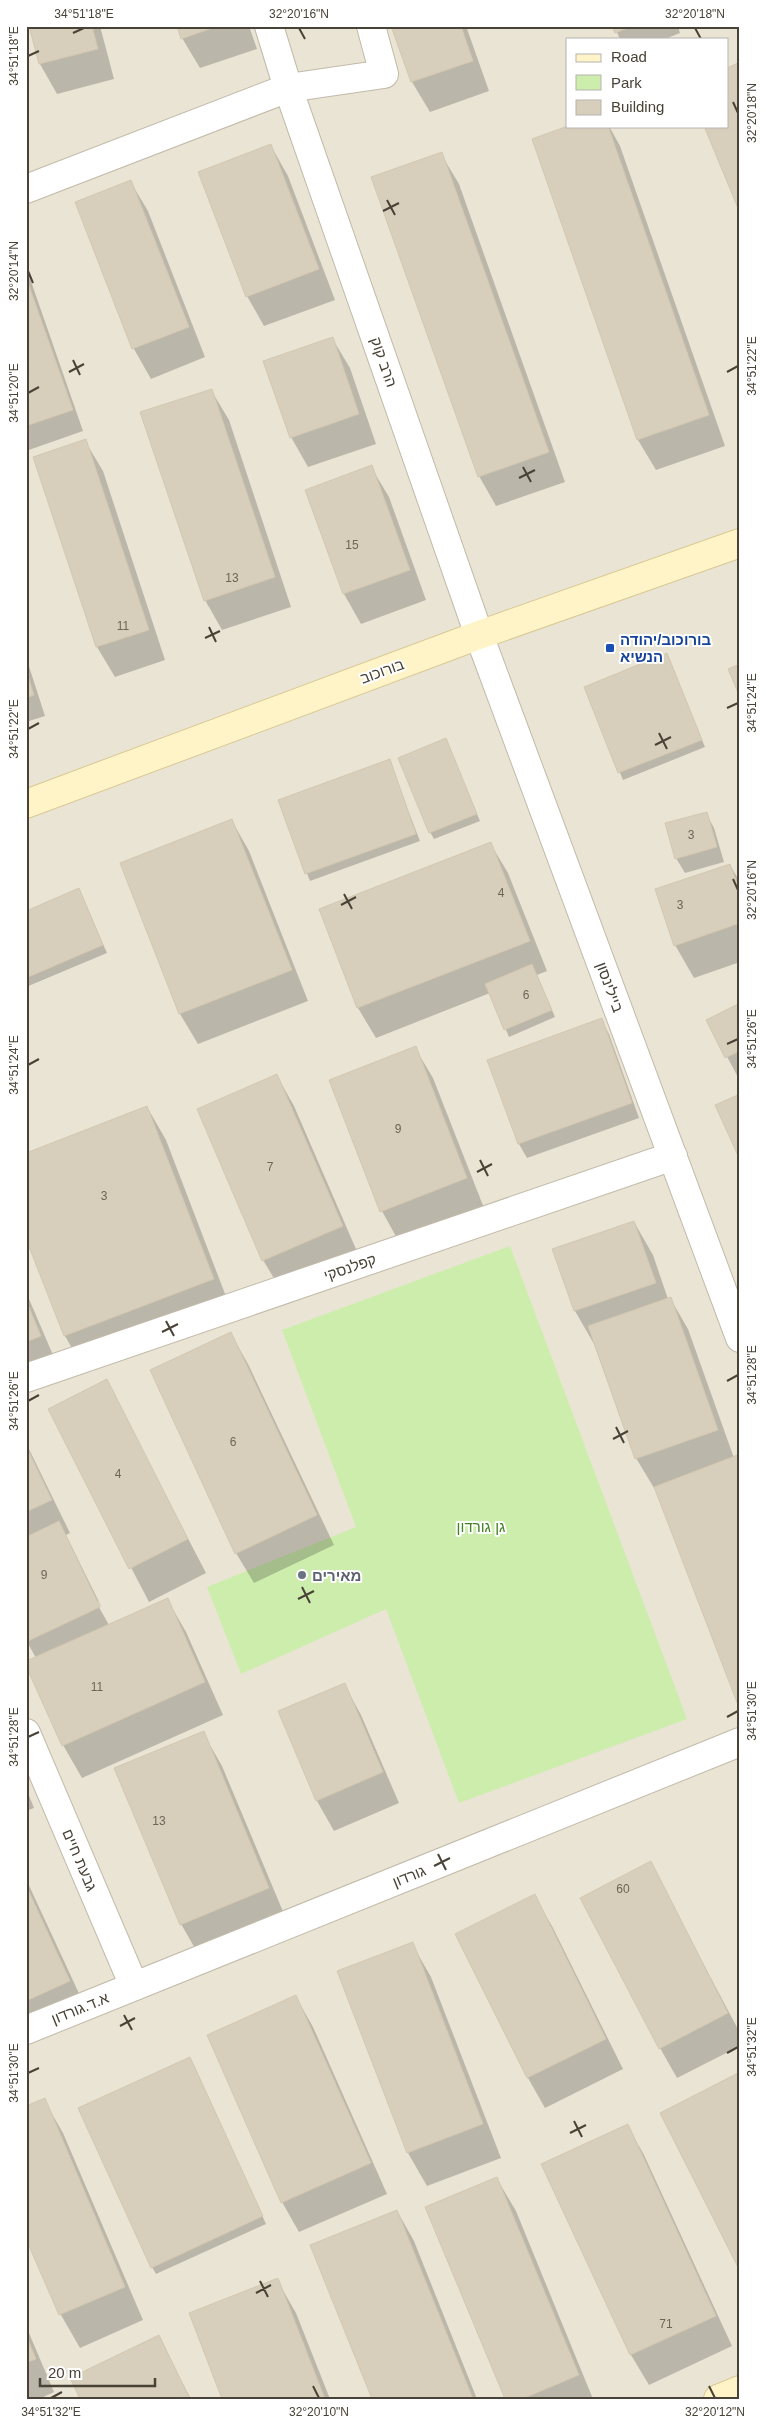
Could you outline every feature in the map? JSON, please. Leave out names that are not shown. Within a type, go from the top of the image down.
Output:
[{"type":"street","name":"הרב קוק","points":[[269,26],[288,88],[479,635]]},
{"type":"street","points":[[26,189],[288,88],[384,74],[371,26]]},
{"type":"street","name":"בורוכוב","points":[[26,804],[479,635],[740,543]]},
{"type":"street","name":"ביילינסון","points":[[479,635],[740,1338]]},
{"type":"street","name":"קפלנסקי","points":[[26,1378],[673,1156]]},
{"type":"street","name":"גבעת חיים","points":[[26,1733],[134,1986]]},
{"type":"street","name":"גורדון","points":[[134,1986],[740,1742]]},
{"type":"street","name":"א.ד.גורדון","points":[[26,2030],[134,1986]]},
{"type":"street","points":[[718,2399],[740,2390]]},
{"type":"shaded area","points":[[26,26],[740,26],[740,2399],[26,2399]]},
{"type":"green space","name":"גן גורדון","points":[[510,1246],[687,1719],[459,1803],[386,1609],[241,1674],[207,1587],[356,1527],[282,1330]]},
{"type":"building","points":[[29,26],[92,26],[98,49],[39,64]]},
{"type":"building","points":[[177,26],[218,26],[181,39]]},
{"type":"building","points":[[391,26],[461,26],[473,61],[411,82]]},
{"type":"building","points":[[612,26],[633,26],[615,33]]},
{"type":"building","points":[[738,63],[740,67],[740,213],[705,128],[728,128],[728,68]]},
{"type":"building","points":[[566,127],[609,128],[709,415],[637,440],[532,139]]},
{"type":"building","points":[[271,144],[319,269],[246,297],[198,172]]},
{"type":"building","points":[[442,152],[549,452],[478,477],[371,177]]},
{"type":"building","points":[[131,180],[189,327],[132,349],[75,202]]},
{"type":"building","points":[[26,277],[73,410],[26,426]]},
{"type":"building","points":[[333,337],[359,414],[290,438],[263,361]]},
{"type":"building","points":[[212,389],[275,577],[204,601],[140,412]]},
{"type":"building","points":[[86,439],[149,630],[96,647],[33,457]]},
{"type":"building","points":[[372,465],[410,570],[343,594],[305,490]]},
{"type":"building","points":[[667,653],[702,740],[618,773],[584,687]]},
{"type":"building","points":[[740,664],[740,697],[728,669]]},
{"type":"building","points":[[26,670],[34,695],[26,698]]},
{"type":"building","points":[[446,738],[477,814],[429,833],[398,758]]},
{"type":"building","points":[[390,759],[416,834],[305,874],[278,800]]},
{"type":"building","points":[[707,812],[717,847],[675,859],[665,823]]},
{"type":"building","points":[[232,819],[292,970],[179,1014],[120,863]]},
{"type":"building","points":[[491,842],[530,941],[357,1008],[319,909]]},
{"type":"building","points":[[730,864],[740,891],[740,923],[674,946],[655,889]]},
{"type":"building","points":[[79,888],[103,945],[26,978],[26,911]]},
{"type":"building","points":[[532,964],[552,1010],[504,1030],[485,984]]},
{"type":"building","points":[[740,1003],[740,1051],[725,1058],[706,1020]]},
{"type":"building","points":[[602,1018],[632,1103],[518,1144],[487,1060]]},
{"type":"building","points":[[416,1046],[467,1178],[380,1212],[329,1080]]},
{"type":"building","points":[[277,1074],[343,1226],[262,1261],[197,1109]]},
{"type":"building","points":[[740,1094],[740,1160],[715,1105]]},
{"type":"building","points":[[147,1106],[214,1279],[64,1336],[26,1239],[26,1153]]},
{"type":"building","points":[[634,1221],[656,1283],[574,1311],[552,1249]]},
{"type":"building","points":[[671,1297],[718,1430],[635,1459],[588,1326]]},
{"type":"building","points":[[26,1300],[41,1336],[26,1342]]},
{"type":"building","points":[[231,1332],[317,1515],[235,1554],[150,1370]]},
{"type":"building","points":[[107,1379],[188,1539],[129,1569],[48,1409]]},
{"type":"building","points":[[26,1446],[52,1500],[26,1512]]},
{"type":"building","points":[[740,1454],[740,1710],[654,1487]]},
{"type":"building","points":[[59,1521],[100,1607],[26,1642],[26,1537]]},
{"type":"building","points":[[168,1598],[205,1682],[62,1746],[26,1666],[26,1661]]},
{"type":"building","points":[[345,1683],[383,1772],[316,1801],[278,1711]]},
{"type":"building","points":[[204,1731],[269,1888],[180,1925],[114,1768]]},
{"type":"building","points":[[651,1861],[728,2013],[659,2049],[580,1898]]},
{"type":"building","points":[[26,1885],[70,1981],[26,2001]]},
{"type":"building","points":[[535,1894],[606,2039],[527,2078],[455,1934]]},
{"type":"building","points":[[413,1942],[483,2124],[407,2153],[337,1971]]},
{"type":"building","points":[[296,1995],[371,2163],[281,2203],[207,2035]]},
{"type":"building","points":[[190,2057],[263,2216],[151,2268],[78,2108]]},
{"type":"building","points":[[740,2072],[740,2271],[660,2113]]},
{"type":"building","points":[[45,2098],[125,2287],[59,2315],[26,2239],[26,2106]]},
{"type":"building","points":[[628,2124],[716,2316],[630,2355],[541,2164]]},
{"type":"building","points":[[497,2177],[579,2375],[522,2399],[505,2399],[425,2207]]},
{"type":"building","points":[[397,2210],[473,2399],[372,2399],[310,2245]]},
{"type":"building","points":[[278,2278],[325,2399],[222,2399],[189,2313]]},
{"type":"building","points":[[26,2335],[36,2359],[26,2363]]},
{"type":"building","points":[[159,2335],[190,2399],[80,2399],[70,2378]]},
{"type":"place","name":"בורוכוב/יהודה הנשיא","points":[[610,648]]},
{"type":"place","name":"מאירים","points":[[302,1575]]}]
